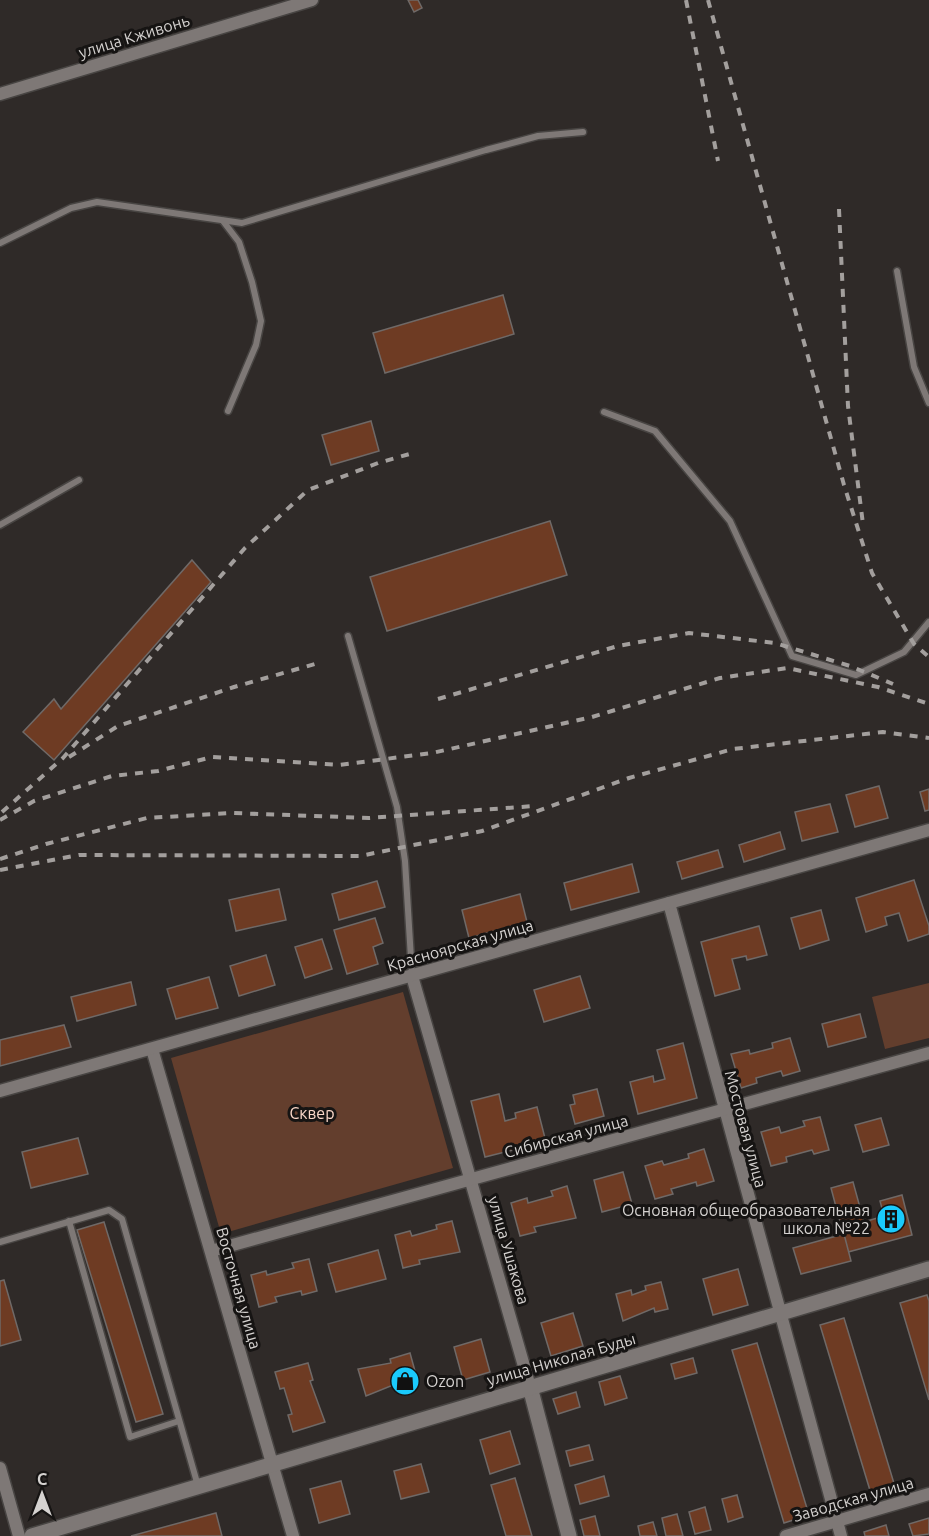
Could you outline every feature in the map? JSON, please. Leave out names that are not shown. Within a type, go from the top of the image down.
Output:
[{"type":"street","name":"улица Кживонь","points":[[0,94],[312,0]]},
{"type":"street","name":"Красноярская улица","points":[[0,1091],[929,830]]},
{"type":"street","name":"Мостовая улица","points":[[669,903],[841,1536]]},
{"type":"street","name":"улица Ушакова","points":[[412,976],[530,1387],[569,1536]]},
{"type":"street","name":"Восточная улица","points":[[152,1049],[293,1536]]},
{"type":"street","name":"Сибирская улица","points":[[211,1251],[929,1053]]},
{"type":"street","name":"улица Николая Буды","points":[[32,1536],[929,1269]]},
{"type":"street","points":[[0,1468],[19,1536]]},
{"type":"street","name":"Заводская улица","points":[[786,1536],[929,1494]]},
{"type":"lane","points":[[0,243],[70,208],[97,202],[242,223],[538,136],[583,132]]},
{"type":"lane","points":[[223,221],[239,242],[261,321],[256,345],[228,411]]},
{"type":"lane","points":[[897,271],[914,367],[929,403]]},
{"type":"lane","points":[[604,412],[655,430],[730,521],[792,656],[856,675],[904,652],[929,622]]},
{"type":"lane","points":[[0,525],[79,480]]},
{"type":"lane","points":[[348,636],[397,807],[405,861],[412,976]]},
{"type":"lane","points":[[0,1242],[109,1210],[122,1219],[198,1486]]},
{"type":"lane","points":[[69,1221],[130,1437],[179,1421]]},
{"type":"green space","points":[[929,983],[929,1038],[885,1049],[872,997]]},
{"type":"green space","name":"Сквер","points":[[403,992],[453,1168],[221,1234],[171,1058]]},
{"type":"building","points":[[408,0],[418,0],[422,8],[414,12]]},
{"type":"building","points":[[503,295],[514,334],[385,373],[373,333]]},
{"type":"building","points":[[371,421],[379,451],[331,465],[322,435]]},
{"type":"building","points":[[550,521],[567,575],[387,631],[370,577]]},
{"type":"building","points":[[192,560],[211,582],[54,760],[23,732],[54,699],[61,709]]},
{"type":"building","points":[[879,786],[888,818],[855,827],[846,795]]},
{"type":"building","points":[[929,789],[929,810],[925,811],[920,792]]},
{"type":"building","points":[[830,804],[838,832],[802,841],[795,812]]},
{"type":"building","points":[[780,832],[785,849],[744,862],[739,845]]},
{"type":"building","points":[[718,850],[723,867],[682,879],[677,862]]},
{"type":"building","points":[[632,864],[639,892],[571,910],[564,883]]},
{"type":"building","points":[[914,880],[929,926],[929,934],[908,941],[899,913],[885,917],[887,925],[866,932],[856,898]]},
{"type":"building","points":[[377,881],[385,907],[339,920],[332,894]]},
{"type":"building","points":[[279,889],[286,920],[236,931],[229,900]]},
{"type":"building","points":[[520,894],[527,922],[469,938],[462,910]]},
{"type":"building","points":[[821,910],[829,940],[800,949],[791,918]]},
{"type":"building","points":[[375,918],[383,943],[373,947],[378,964],[347,974],[334,930]]},
{"type":"building","points":[[759,926],[767,955],[747,960],[746,956],[732,959],[740,989],[715,996],[701,942]]},
{"type":"building","points":[[322,939],[332,969],[305,978],[295,947]]},
{"type":"building","points":[[266,955],[275,985],[239,996],[230,966]]},
{"type":"building","points":[[580,976],[590,1008],[544,1022],[534,990]]},
{"type":"building","points":[[209,977],[218,1008],[176,1019],[167,989]]},
{"type":"building","points":[[131,982],[136,1005],[77,1021],[71,997]]},
{"type":"building","points":[[860,1014],[866,1037],[828,1047],[822,1024]]},
{"type":"building","points":[[64,1025],[71,1047],[0,1066],[0,1040]]},
{"type":"building","points":[[790,1038],[800,1071],[783,1076],[781,1071],[756,1078],[757,1083],[741,1088],[731,1054],[749,1050],[750,1054],[773,1048],[772,1043]]},
{"type":"building","points":[[683,1043],[697,1098],[638,1114],[630,1082],[653,1076],[654,1082],[665,1079],[657,1050]]},
{"type":"building","points":[[597,1089],[604,1116],[575,1124],[570,1105],[575,1104],[573,1095]]},
{"type":"building","points":[[499,1094],[505,1121],[516,1118],[515,1113],[537,1107],[546,1142],[485,1157],[471,1101]]},
{"type":"building","points":[[820,1117],[829,1150],[814,1154],[812,1150],[786,1157],[787,1162],[771,1166],[761,1132],[779,1127],[781,1133],[805,1126],[803,1121]]},
{"type":"building","points":[[881,1118],[889,1145],[863,1152],[855,1125]]},
{"type":"building","points":[[78,1138],[88,1174],[31,1188],[22,1152]]},
{"type":"building","points":[[704,1149],[714,1181],[697,1186],[696,1182],[671,1189],[673,1194],[655,1199],[645,1166],[662,1161],[664,1165],[689,1158],[688,1154]]},
{"type":"building","points":[[623,1172],[632,1204],[602,1212],[594,1180]]},
{"type":"building","name":"Основная общеобразовательная школа №22","points":[[853,1182],[864,1222],[884,1216],[880,1201],[902,1195],[912,1235],[848,1252],[831,1188]]},
{"type":"building","points":[[567,1186],[576,1218],[534,1227],[536,1232],[520,1236],[511,1203],[527,1198],[528,1203],[553,1196],[551,1191]]},
{"type":"building","points":[[452,1221],[460,1252],[419,1260],[420,1264],[403,1268],[395,1235],[410,1231],[412,1236],[437,1229],[436,1225]]},
{"type":"building","points":[[104,1222],[163,1414],[136,1422],[77,1230]]},
{"type":"building","name":"Основная общеобразовательная школа №22","points":[[844,1234],[851,1261],[801,1274],[793,1248]]},
{"type":"building","points":[[378,1250],[386,1279],[336,1292],[328,1264]]},
{"type":"building","points":[[309,1259],[317,1291],[302,1295],[301,1291],[275,1297],[277,1302],[259,1307],[251,1275],[266,1271],[267,1275],[294,1268],[292,1263]]},
{"type":"building","points":[[738,1269],[748,1305],[713,1315],[703,1279]]},
{"type":"building","points":[[4,1280],[21,1340],[0,1346],[0,1281]]},
{"type":"building","points":[[661,1282],[668,1309],[655,1312],[654,1308],[623,1321],[616,1294],[631,1290],[632,1295],[646,1290],[645,1286]]},
{"type":"building","points":[[927,1295],[929,1301],[929,1400],[900,1303]]},
{"type":"building","points":[[573,1313],[583,1346],[551,1356],[541,1323]]},
{"type":"building","points":[[844,1318],[896,1490],[872,1497],[820,1325]]},
{"type":"building","points":[[481,1339],[490,1372],[463,1380],[454,1347]]},
{"type":"building","points":[[757,1343],[809,1515],[784,1523],[732,1350]]},
{"type":"building","points":[[410,1353],[418,1382],[399,1387],[398,1383],[366,1396],[358,1369],[391,1363],[390,1359]]},
{"type":"building","points":[[693,1358],[697,1373],[675,1379],[671,1364]]},
{"type":"building","points":[[308,1363],[313,1380],[310,1381],[325,1422],[293,1432],[288,1415],[292,1414],[284,1388],[280,1389],[275,1372]]},
{"type":"building","points":[[620,1376],[627,1398],[605,1405],[599,1382]]},
{"type":"building","points":[[576,1392],[580,1407],[558,1414],[553,1399]]},
{"type":"building","points":[[510,1431],[520,1464],[490,1474],[480,1440]]},
{"type":"building","points":[[589,1445],[593,1460],[570,1466],[566,1451]]},
{"type":"building","points":[[421,1464],[429,1492],[401,1499],[394,1471]]},
{"type":"building","points":[[604,1476],[609,1496],[580,1504],[575,1485]]},
{"type":"building","points":[[515,1478],[532,1536],[506,1536],[491,1485]]},
{"type":"building","points":[[341,1481],[350,1514],[319,1523],[310,1489]]},
{"type":"building","points":[[737,1495],[743,1517],[728,1522],[722,1499]]},
{"type":"building","points":[[705,1507],[711,1530],[695,1534],[689,1512]]},
{"type":"building","points":[[216,1513],[222,1536],[131,1536]]},
{"type":"building","points":[[677,1514],[683,1536],[666,1536],[662,1518]]},
{"type":"building","points":[[595,1516],[600,1536],[584,1536],[580,1520]]},
{"type":"building","points":[[929,1518],[929,1534],[913,1536],[909,1524]]},
{"type":"building","points":[[653,1522],[657,1536],[640,1536],[638,1526]]},
{"type":"building","points":[[886,1525],[889,1536],[865,1536],[864,1532]]},
{"type":"railway","points":[[686,0],[718,161]]},
{"type":"railway","points":[[708,0],[844,485],[872,573],[914,644],[929,657]]},
{"type":"railway","points":[[839,209],[848,406],[863,524]]},
{"type":"railway","points":[[2,812],[63,758],[245,548],[308,490],[378,463],[413,453]]},
{"type":"railway","points":[[438,699],[618,646],[689,633],[775,643],[850,666],[893,684]]},
{"type":"railway","points":[[69,757],[118,726],[234,687],[315,664]]},
{"type":"railway","points":[[0,820],[34,801],[112,776],[158,771],[212,757],[339,765],[432,753],[592,717],[720,678],[787,668],[878,687],[929,704]]},
{"type":"railway","points":[[0,870],[79,855],[360,856],[482,831],[629,778],[733,749],[883,732],[929,738]]},
{"type":"railway","points":[[0,859],[46,844],[147,818],[232,813],[369,818],[534,806]]},
{"type":"place","name":"Основная общеобразовательная школа №22","points":[[891,1219]]},
{"type":"place","name":"Ozon","points":[[405,1381]]}]
